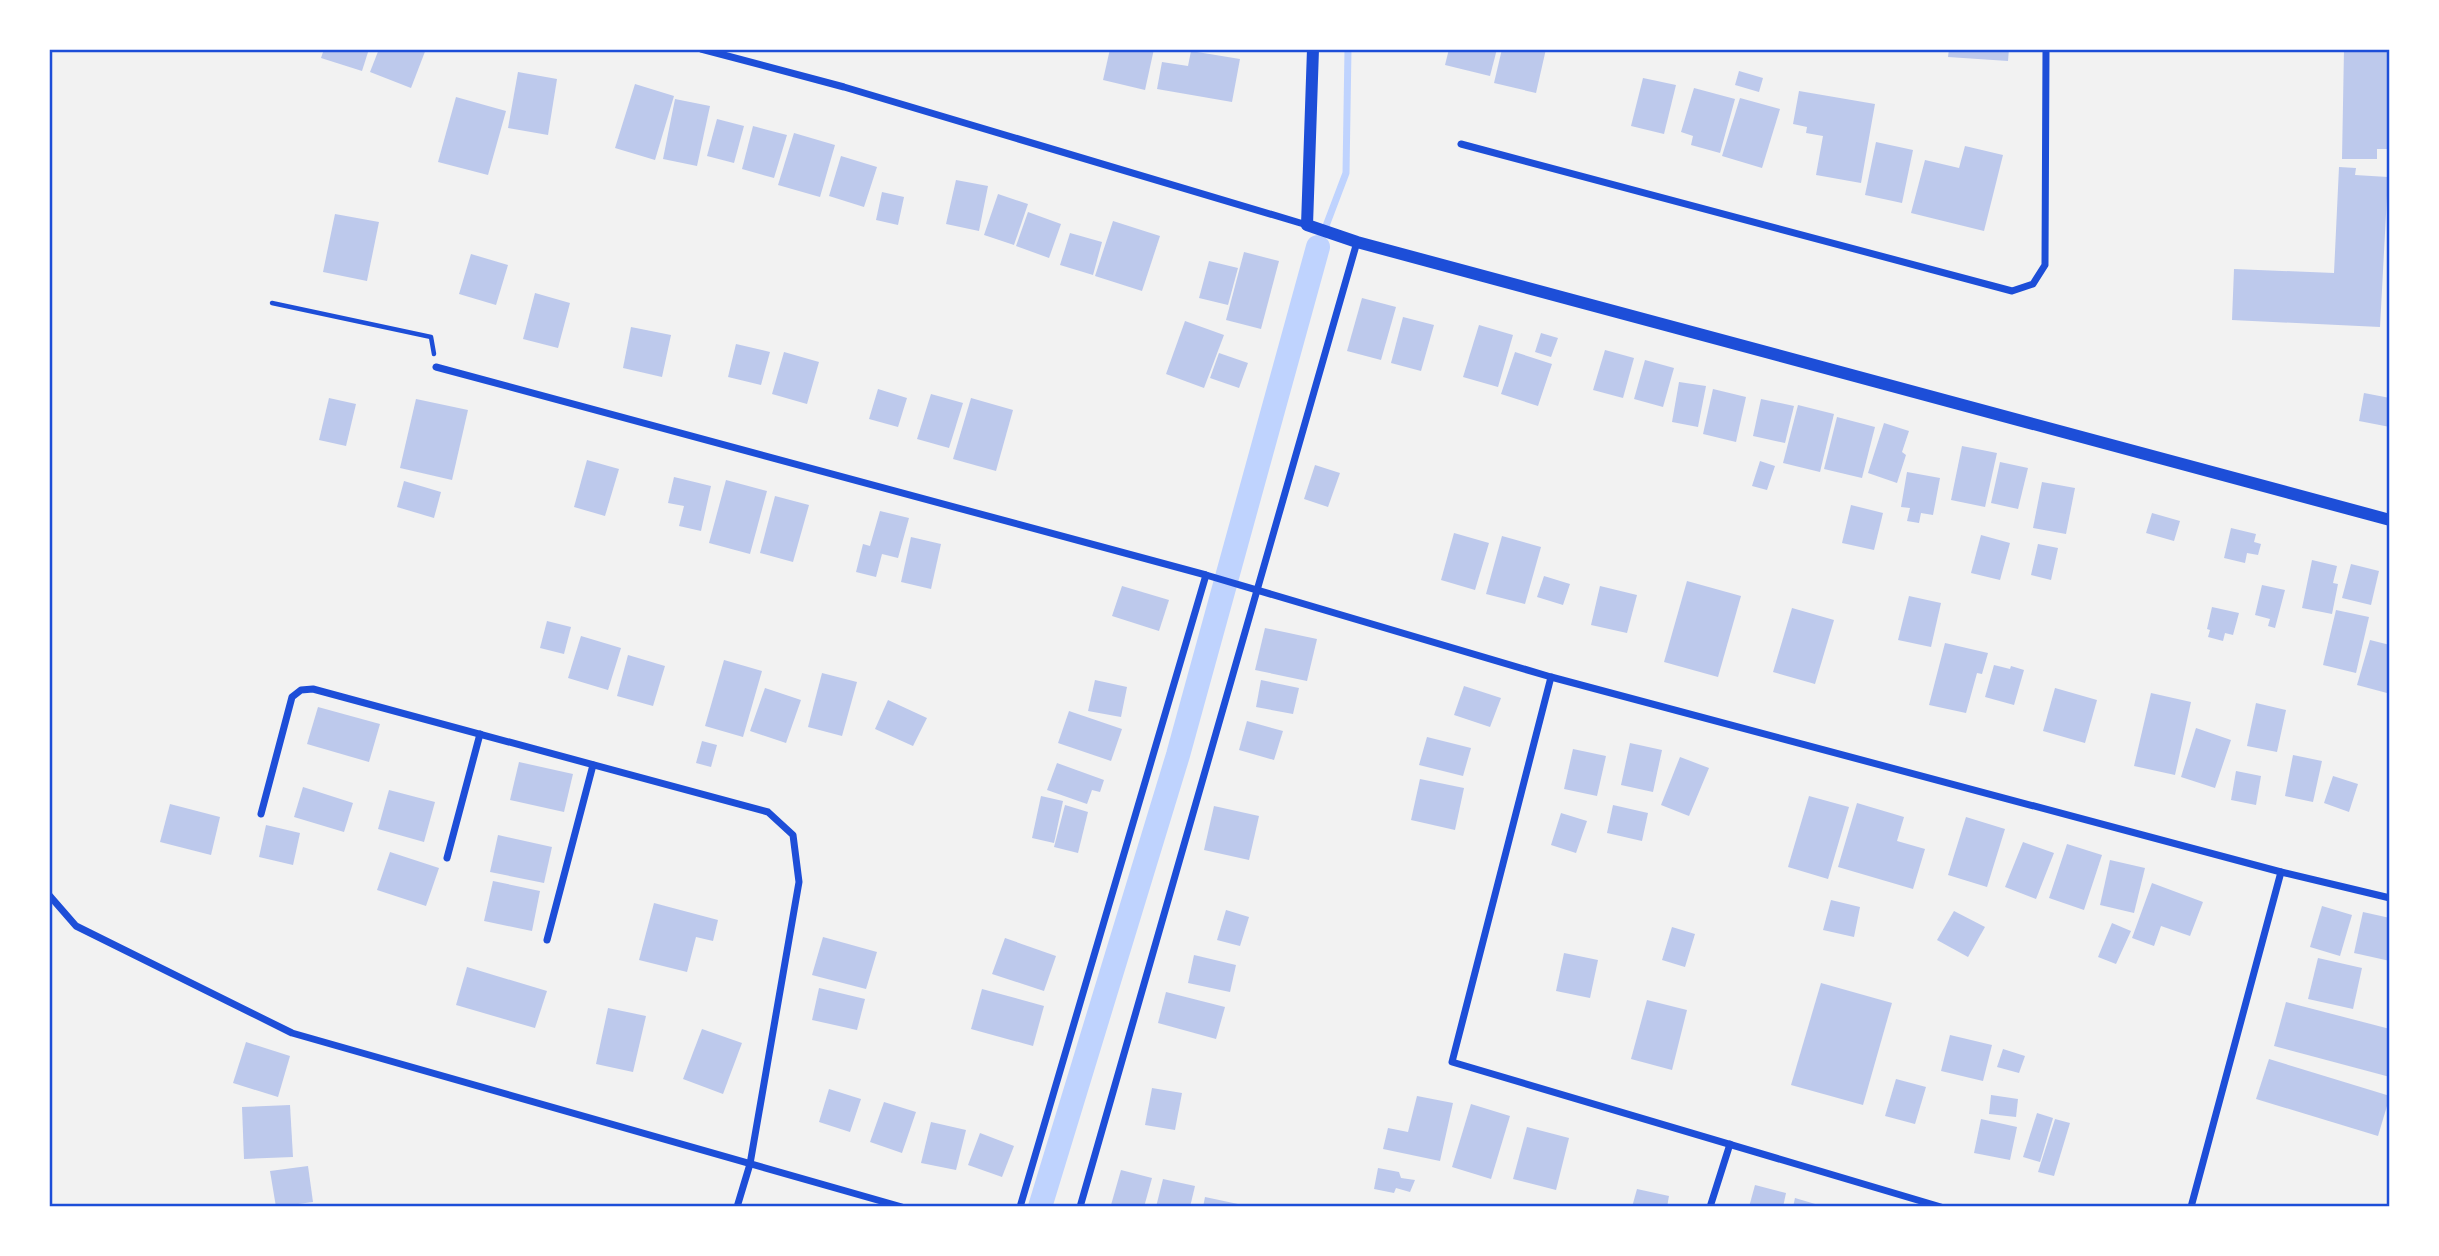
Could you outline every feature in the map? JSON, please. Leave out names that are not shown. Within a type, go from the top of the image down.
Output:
[{"type":"street","points":[[701,49],[857,90],[1357,242],[2390,520]]},
{"type":"street","points":[[1307,225],[1313,49]]},
{"type":"street","points":[[1461,144],[2012,291],[2033,284],[2045,265],[2046,49]]},
{"type":"street","points":[[1080,1207],[1357,242]]},
{"type":"street","points":[[436,367],[1206,575],[1551,677],[2281,872],[2390,898]]},
{"type":"street","points":[[1020,1207],[1206,575]]},
{"type":"street","points":[[1551,677],[1452,1062],[1941,1207]]},
{"type":"street","points":[[261,814],[292,698],[301,691],[313,689],[768,812],[793,835],[799,882],[750,1164],[737,1207]]},
{"type":"street","points":[[447,859],[480,734]]},
{"type":"street","points":[[547,940],[593,765]]},
{"type":"street","points":[[2191,1207],[2281,872]]},
{"type":"street","points":[[49,895],[76,926],[292,1033],[902,1207]]},
{"type":"street","points":[[1710,1207],[1730,1144]]},
{"type":"path","points":[[272,303],[431,337],[436,367]]},
{"type":"building","points":[[324,49],[369,49],[362,71],[321,58]]},
{"type":"building","points":[[379,49],[426,49],[411,88],[370,72]]},
{"type":"building","points":[[1110,49],[1154,49],[1145,90],[1103,80]]},
{"type":"building","points":[[1449,49],[1497,49],[1490,76],[1445,65]]},
{"type":"building","points":[[1502,49],[1546,49],[1536,93],[1494,83]]},
{"type":"building","points":[[1949,49],[2009,49],[2008,61],[1948,57]]},
{"type":"building","points":[[2344,49],[2390,49],[2390,149],[2377,149],[2377,159],[2342,159]]},
{"type":"building","points":[[1191,51],[1240,59],[1232,102],[1157,89],[1162,62],[1188,66]]},
{"type":"building","points":[[1739,71],[1763,78],[1759,92],[1735,85]]},
{"type":"building","points":[[518,72],[557,79],[548,135],[508,128]]},
{"type":"building","points":[[1643,78],[1676,85],[1664,134],[1631,126]]},
{"type":"building","points":[[635,84],[674,96],[655,160],[615,148]]},
{"type":"building","points":[[1694,88],[1735,99],[1720,153],[1691,145],[1693,136],[1681,132]]},
{"type":"building","points":[[1799,91],[1875,104],[1861,183],[1816,175],[1823,136],[1806,133],[1807,127],[1793,124]]},
{"type":"building","points":[[456,97],[506,111],[488,175],[438,162]]},
{"type":"building","points":[[1740,98],[1780,109],[1762,168],[1722,156]]},
{"type":"building","points":[[675,99],[710,106],[697,166],[663,159]]},
{"type":"building","points":[[717,119],[744,126],[734,163],[707,156]]},
{"type":"building","points":[[753,126],[787,135],[774,178],[742,169]]},
{"type":"building","points":[[794,133],[835,145],[820,197],[778,185]]},
{"type":"building","points":[[1876,142],[1913,150],[1902,203],[1865,195]]},
{"type":"building","points":[[1965,146],[2003,155],[1984,231],[1911,213],[1925,160],[1959,168]]},
{"type":"building","points":[[841,156],[877,167],[864,207],[829,196]]},
{"type":"building","points":[[2339,167],[2356,168],[2355,175],[2388,177],[2380,327],[2232,320],[2234,269],[2334,273]]},
{"type":"building","points":[[956,180],[988,186],[979,231],[946,224]]},
{"type":"building","points":[[882,192],[904,197],[898,225],[876,220]]},
{"type":"building","points":[[998,194],[1028,204],[1014,245],[984,235]]},
{"type":"building","points":[[1028,212],[1061,224],[1049,258],[1016,246]]},
{"type":"building","points":[[335,214],[379,222],[367,281],[323,272]]},
{"type":"building","points":[[1113,221],[1160,236],[1142,291],[1095,276]]},
{"type":"building","points":[[1070,233],[1102,242],[1093,275],[1060,265]]},
{"type":"building","points":[[1244,252],[1279,261],[1261,329],[1226,320]]},
{"type":"building","points":[[471,254],[508,265],[496,305],[459,294]]},
{"type":"building","points":[[1209,261],[1238,268],[1228,305],[1199,298]]},
{"type":"building","points":[[535,293],[570,303],[558,348],[523,339]]},
{"type":"building","points":[[1362,298],[1396,307],[1381,360],[1347,351]]},
{"type":"building","points":[[1403,317],[1434,325],[1421,371],[1391,363]]},
{"type":"building","points":[[1185,321],[1224,335],[1204,388],[1166,374]]},
{"type":"building","points":[[1479,325],[1513,335],[1498,387],[1463,377]]},
{"type":"building","points":[[631,327],[671,335],[662,377],[623,368]]},
{"type":"building","points":[[1541,333],[1558,338],[1551,357],[1535,352]]},
{"type":"building","points":[[736,344],[770,352],[761,385],[728,377]]},
{"type":"building","points":[[1605,350],[1634,358],[1623,398],[1593,390]]},
{"type":"building","points":[[784,352],[819,362],[807,404],[772,394]]},
{"type":"building","points":[[1515,352],[1552,364],[1538,406],[1501,394]]},
{"type":"building","points":[[1219,353],[1248,363],[1239,388],[1210,378]]},
{"type":"building","points":[[1645,360],[1674,368],[1663,407],[1634,399]]},
{"type":"building","points":[[1679,382],[1706,386],[1698,427],[1672,422]]},
{"type":"building","points":[[878,389],[907,398],[898,427],[869,419]]},
{"type":"building","points":[[1713,389],[1746,397],[1736,442],[1703,434]]},
{"type":"building","points":[[2364,393],[2390,398],[2390,427],[2359,421]]},
{"type":"building","points":[[931,394],[963,403],[949,448],[917,439]]},
{"type":"building","points":[[329,398],[356,404],[346,446],[319,440]]},
{"type":"building","points":[[971,398],[1013,410],[996,471],[953,459]]},
{"type":"building","points":[[416,399],[468,410],[452,480],[400,468]]},
{"type":"building","points":[[1761,399],[1794,406],[1785,443],[1753,436]]},
{"type":"building","points":[[1798,405],[1834,414],[1820,472],[1783,463]]},
{"type":"building","points":[[1837,417],[1875,427],[1862,478],[1824,469]]},
{"type":"building","points":[[1884,423],[1909,431],[1902,452],[1906,455],[1897,483],[1868,473]]},
{"type":"building","points":[[1962,446],[1997,453],[1985,507],[1951,500]]},
{"type":"building","points":[[587,460],[619,469],[605,516],[574,507]]},
{"type":"building","points":[[1760,461],[1775,466],[1767,490],[1752,486]]},
{"type":"building","points":[[2000,462],[2028,468],[2018,509],[1991,503]]},
{"type":"building","points":[[1315,465],[1340,473],[1328,507],[1304,499]]},
{"type":"building","points":[[1907,472],[1940,478],[1933,515],[1921,513],[1919,523],[1907,521],[1910,508],[1901,507]]},
{"type":"building","points":[[674,477],[711,486],[701,531],[679,526],[684,506],[668,503]]},
{"type":"building","points":[[726,480],[767,491],[750,554],[709,543]]},
{"type":"building","points":[[404,481],[441,492],[434,518],[397,507]]},
{"type":"building","points":[[2042,482],[2075,488],[2066,534],[2033,528]]},
{"type":"building","points":[[775,496],[809,505],[793,562],[760,553]]},
{"type":"building","points":[[1851,505],[1883,513],[1874,550],[1842,543]]},
{"type":"building","points":[[880,511],[909,518],[898,558],[882,554],[876,577],[856,572],[863,544],[870,546]]},
{"type":"building","points":[[2152,513],[2180,521],[2174,541],[2146,533]]},
{"type":"building","points":[[2231,528],[2256,534],[2254,542],[2261,544],[2258,555],[2247,553],[2245,563],[2224,558]]},
{"type":"building","points":[[1454,533],[1489,543],[1475,590],[1441,580]]},
{"type":"building","points":[[1981,535],[2010,543],[2000,580],[1971,573]]},
{"type":"building","points":[[1502,536],[1541,547],[1525,604],[1486,594]]},
{"type":"building","points":[[911,537],[941,544],[931,589],[901,582]]},
{"type":"building","points":[[2038,544],[2058,548],[2051,580],[2031,575]]},
{"type":"building","points":[[2312,560],[2337,566],[2333,583],[2338,584],[2332,614],[2302,608]]},
{"type":"building","points":[[2351,564],[2379,571],[2371,605],[2342,598]]},
{"type":"building","points":[[1544,576],[1570,584],[1563,605],[1537,597]]},
{"type":"building","points":[[1687,581],[1741,596],[1718,677],[1664,662]]},
{"type":"building","points":[[2262,585],[2285,590],[2275,628],[2268,626],[2270,619],[2255,615]]},
{"type":"building","points":[[1122,586],[1169,600],[1159,631],[1112,616]]},
{"type":"building","points":[[1600,586],[1637,595],[1627,633],[1591,625]]},
{"type":"building","points":[[1909,596],[1941,603],[1931,647],[1898,640]]},
{"type":"building","points":[[2212,607],[2239,613],[2233,635],[2225,633],[2223,641],[2208,637]]},
{"type":"building","points":[[1792,608],[1834,620],[1815,684],[1773,672]]},
{"type":"building","points":[[2336,610],[2369,617],[2356,673],[2323,665]]},
{"type":"building","points":[[547,621],[571,627],[564,654],[540,648]]},
{"type":"building","points":[[1265,628],[1317,639],[1307,681],[1255,670]]},
{"type":"building","points":[[581,636],[621,648],[608,690],[568,678]]},
{"type":"building","points":[[2370,640],[2390,645],[2390,682],[2387,693],[2357,685]]},
{"type":"building","points":[[1945,643],[1988,653],[1982,674],[1977,673],[1966,713],[1929,705]]},
{"type":"building","points":[[628,655],[665,666],[653,706],[617,696]]},
{"type":"building","points":[[724,660],[762,671],[743,737],[705,726]]},
{"type":"building","points":[[1994,665],[2024,670],[2014,705],[1985,697]]},
{"type":"building","points":[[822,673],[857,682],[842,736],[808,727]]},
{"type":"building","points":[[1095,680],[1127,687],[1121,717],[1088,711]]},
{"type":"building","points":[[1261,680],[1299,688],[1293,714],[1256,707]]},
{"type":"building","points":[[1464,686],[1501,698],[1490,727],[1454,715]]},
{"type":"building","points":[[765,688],[801,700],[786,743],[750,731]]},
{"type":"building","points":[[2055,688],[2097,700],[2085,743],[2043,731]]},
{"type":"building","points":[[2151,693],[2191,702],[2175,775],[2134,766]]},
{"type":"building","points":[[888,700],[927,718],[913,746],[875,729]]},
{"type":"building","points":[[2256,703],[2286,710],[2277,752],[2247,746]]},
{"type":"building","points":[[318,707],[380,724],[369,762],[307,744]]},
{"type":"building","points":[[1069,711],[1122,729],[1111,761],[1058,743]]},
{"type":"building","points":[[1247,721],[1283,731],[1274,760],[1239,750]]},
{"type":"building","points":[[2196,728],[2231,740],[2215,788],[2181,777]]},
{"type":"building","points":[[1427,737],[1471,748],[1463,776],[1419,765]]},
{"type":"building","points":[[702,741],[717,745],[711,767],[696,763]]},
{"type":"building","points":[[1630,743],[1662,750],[1653,792],[1621,785]]},
{"type":"building","points":[[1573,749],[1606,756],[1597,796],[1564,789]]},
{"type":"building","points":[[2293,755],[2322,761],[2313,802],[2285,796]]},
{"type":"building","points":[[1680,757],[1709,768],[1689,816],[1661,805]]},
{"type":"building","points":[[519,762],[573,774],[564,812],[510,800]]},
{"type":"building","points":[[1057,763],[1104,780],[1100,792],[1092,790],[1087,804],[1047,790]]},
{"type":"building","points":[[2236,771],[2261,776],[2256,805],[2231,800]]},
{"type":"building","points":[[2333,776],[2358,784],[2349,812],[2324,803]]},
{"type":"building","points":[[1420,779],[1464,788],[1455,830],[1411,820]]},
{"type":"building","points":[[303,787],[353,803],[344,832],[294,817]]},
{"type":"building","points":[[389,790],[435,802],[424,842],[378,829]]},
{"type":"building","points":[[1041,796],[1063,801],[1054,843],[1032,838]]},
{"type":"building","points":[[1809,796],[1849,807],[1828,879],[1788,867]]},
{"type":"building","points":[[1857,803],[1904,817],[1897,841],[1925,849],[1913,889],[1838,867]]},
{"type":"building","points":[[170,804],[220,817],[211,855],[160,842]]},
{"type":"building","points":[[1065,805],[1088,812],[1078,853],[1054,847]]},
{"type":"building","points":[[1613,805],[1648,813],[1642,841],[1607,833]]},
{"type":"building","points":[[1214,806],[1259,816],[1249,860],[1204,850]]},
{"type":"building","points":[[1561,813],[1587,821],[1576,853],[1551,845]]},
{"type":"building","points":[[1966,817],[2005,829],[1987,887],[1948,875]]},
{"type":"building","points":[[266,825],[300,833],[293,865],[259,857]]},
{"type":"building","points":[[498,835],[552,847],[544,883],[490,872]]},
{"type":"building","points":[[2023,842],[2054,853],[2036,899],[2005,887]]},
{"type":"building","points":[[2067,844],[2102,855],[2084,910],[2049,898]]},
{"type":"building","points":[[390,852],[439,868],[426,906],[377,890]]},
{"type":"building","points":[[2110,860],[2145,868],[2134,913],[2100,905]]},
{"type":"building","points":[[493,881],[540,891],[532,931],[484,921]]},
{"type":"building","points":[[2152,883],[2203,902],[2190,936],[2161,926],[2154,946],[2132,938]]},
{"type":"building","points":[[1831,900],[1860,907],[1854,937],[1823,930]]},
{"type":"building","points":[[654,903],[718,920],[713,941],[696,937],[687,972],[639,960]]},
{"type":"building","points":[[2322,906],[2352,915],[2340,956],[2310,947]]},
{"type":"building","points":[[1226,910],[1249,917],[1240,946],[1217,940]]},
{"type":"building","points":[[1954,911],[1985,927],[1968,957],[1937,940]]},
{"type":"building","points":[[2363,912],[2390,918],[2390,961],[2354,953]]},
{"type":"building","points":[[2112,923],[2131,931],[2116,964],[2098,957]]},
{"type":"building","points":[[1672,927],[1695,934],[1685,967],[1662,960]]},
{"type":"building","points":[[823,937],[877,952],[866,989],[812,975]]},
{"type":"building","points":[[1005,938],[1056,956],[1044,991],[992,974]]},
{"type":"building","points":[[1564,953],[1598,960],[1590,998],[1556,991]]},
{"type":"building","points":[[1194,955],[1236,965],[1230,992],[1188,983]]},
{"type":"building","points":[[2318,958],[2362,968],[2353,1009],[2308,999]]},
{"type":"building","points":[[467,967],[547,991],[535,1028],[456,1005]]},
{"type":"building","points":[[1821,983],[1892,1003],[1863,1105],[1791,1085]]},
{"type":"building","points":[[819,988],[865,999],[857,1030],[812,1020]]},
{"type":"building","points":[[982,989],[1044,1006],[1033,1046],[971,1029]]},
{"type":"building","points":[[1166,992],[1225,1007],[1216,1039],[1158,1023]]},
{"type":"building","points":[[1647,1000],[1687,1010],[1672,1070],[1631,1059]]},
{"type":"building","points":[[2286,1002],[2390,1029],[2390,1077],[2274,1046]]},
{"type":"building","points":[[608,1008],[646,1016],[633,1072],[596,1064]]},
{"type":"building","points":[[702,1029],[742,1043],[723,1094],[683,1079]]},
{"type":"building","points":[[1950,1035],[1992,1045],[1983,1081],[1941,1071]]},
{"type":"building","points":[[246,1042],[290,1056],[278,1097],[233,1083]]},
{"type":"building","points":[[2003,1049],[2025,1056],[2019,1073],[1997,1067]]},
{"type":"building","points":[[2269,1059],[2390,1096],[2378,1136],[2256,1099]]},
{"type":"building","points":[[1896,1079],[1926,1087],[1915,1124],[1885,1116]]},
{"type":"building","points":[[1152,1088],[1182,1093],[1175,1130],[1145,1125]]},
{"type":"building","points":[[829,1089],[861,1099],[850,1132],[819,1122]]},
{"type":"building","points":[[1991,1095],[2018,1099],[2016,1117],[1989,1114]]},
{"type":"building","points":[[1417,1096],[1453,1103],[1440,1161],[1383,1149],[1388,1128],[1408,1132]]},
{"type":"building","points":[[884,1102],[916,1112],[902,1153],[870,1142]]},
{"type":"building","points":[[1471,1104],[1510,1116],[1491,1179],[1452,1167]]},
{"type":"building","points":[[290,1105],[293,1157],[244,1159],[242,1107]]},
{"type":"building","points":[[2037,1113],[2053,1118],[2040,1162],[2023,1157]]},
{"type":"building","points":[[1981,1119],[2017,1127],[2010,1160],[1974,1153]]},
{"type":"building","points":[[2055,1119],[2070,1123],[2054,1176],[2038,1172]]},
{"type":"building","points":[[931,1122],[966,1130],[956,1170],[921,1163]]},
{"type":"building","points":[[1527,1127],[1569,1138],[1556,1190],[1513,1179]]},
{"type":"building","points":[[980,1133],[1014,1146],[1002,1177],[968,1165]]},
{"type":"building","points":[[308,1166],[313,1202],[276,1207],[270,1171]]},
{"type":"building","points":[[1378,1168],[1399,1172],[1401,1178],[1415,1180],[1410,1192],[1396,1188],[1394,1193],[1374,1189]]},
{"type":"building","points":[[1121,1170],[1152,1178],[1144,1207],[1111,1205]]},
{"type":"building","points":[[1163,1179],[1195,1186],[1190,1207],[1156,1207]]},
{"type":"building","points":[[1755,1185],[1786,1193],[1783,1207],[1749,1207]]},
{"type":"building","points":[[1637,1189],[1669,1196],[1667,1207],[1632,1207]]},
{"type":"building","points":[[1205,1197],[1238,1204],[1237,1207],[1203,1207]]},
{"type":"building","points":[[1795,1198],[1822,1206],[1822,1207],[1793,1207]]},
{"type":"waterway","points":[[1318,247],[1346,173],[1348,49]]},
{"type":"waterway","points":[[1040,1207],[1178,755],[1318,247]]}]
